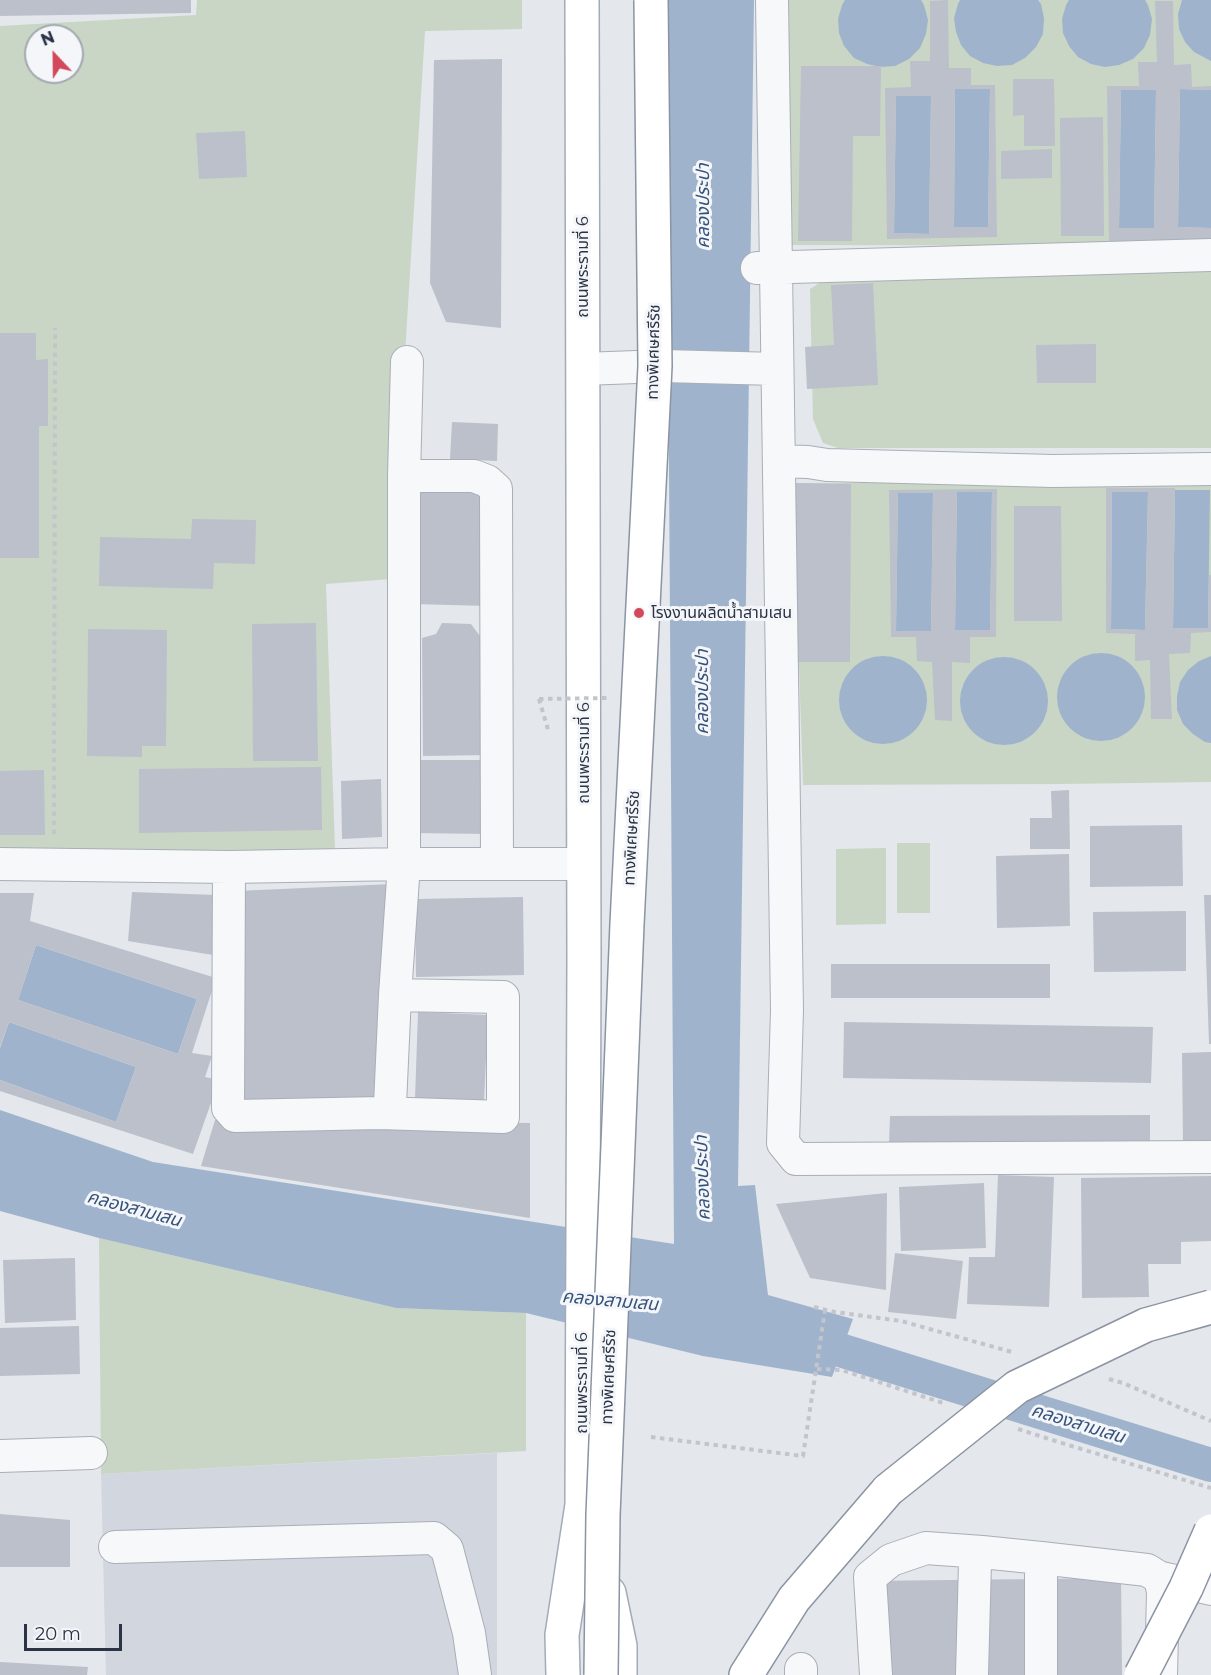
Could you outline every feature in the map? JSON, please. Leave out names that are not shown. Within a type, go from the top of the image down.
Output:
[{"type":"main road","name":"ถนนพระรามที่ 6","points":[[563,1675],[562,1635],[582,1505],[584,864],[582,0]]},
{"type":"main road","name":"ทางพิเศษศรีรัช","points":[[601,1675],[603,1515],[627,924],[655,366],[651,0]]},
{"type":"main road","points":[[746,1675],[794,1599],[888,1490],[999,1401],[1017,1387],[1146,1325],[1211,1307]]},
{"type":"main road","name":"ถนนพระรามที่ 6","points":[[582,1505],[606,1575],[620,1646],[620,1675]]},
{"type":"main road","points":[[1161,1674],[1186,1588],[1211,1531]]},
{"type":"lane","points":[[772,0],[766,368],[780,461],[787,1010],[783,1143],[796,1159],[1211,1157]]},
{"type":"lane","points":[[766,268],[1211,255]]},
{"type":"lane","points":[[380,1113],[390,1105],[404,864],[404,476],[407,362]]},
{"type":"lane","points":[[583,369],[663,366],[766,368]]},
{"type":"lane","points":[[780,461],[827,465],[1053,471],[1211,469]]},
{"type":"lane","points":[[404,476],[474,476],[488,481],[496,489],[497,864]]},
{"type":"lane","points":[[0,864],[229,867],[584,864]]},
{"type":"lane","points":[[229,867],[228,1108],[234,1116],[380,1113],[503,1118],[503,997],[395,995]]},
{"type":"lane","points":[[0,1456],[91,1453]]},
{"type":"lane","points":[[115,1546],[434,1538],[447,1549],[469,1633],[475,1675]]},
{"type":"lane","points":[[876,1675],[870,1577],[891,1560],[926,1548],[1147,1570],[1160,1578],[1211,1589]]},
{"type":"lane","points":[[972,1675],[975,1562],[982,1552]]},
{"type":"lane","points":[[1041,1558],[1041,1675]]},
{"type":"lane","points":[[1160,1578],[1162,1592],[1161,1674]]},
{"type":"path","points":[[54,865],[55,328]]},
{"type":"path","points":[[549,734],[539,699],[610,698]]},
{"type":"path","points":[[814,1307],[835,1312]]},
{"type":"path","points":[[651,1437],[803,1456],[825,1310]]},
{"type":"shaded area","points":[[497,1453],[497,1675],[106,1675],[101,1474]]},
{"type":"green space","points":[[197,0],[522,0],[522,29],[425,31],[391,579],[326,584],[335,850],[0,851],[0,26],[24,25],[24,84],[84,84],[84,24],[36,24],[196,15]]},
{"type":"green space","points":[[782,0],[1211,0],[1211,246],[785,245]]},
{"type":"green space","points":[[1211,264],[1211,448],[838,448],[823,443],[813,419],[810,289],[827,278]]},
{"type":"green space","points":[[1211,482],[1211,782],[803,785],[793,483]]},
{"type":"green space","points":[[897,843],[930,843],[930,913],[897,913]]},
{"type":"green space","points":[[886,848],[886,924],[836,925],[836,849]]},
{"type":"green space","points":[[99,1238],[396,1308],[526,1313],[526,1451],[101,1474]]},
{"type":"water","name":"คลองประปา","points":[[666,0],[754,0],[738,1186],[755,1185],[768,1295],[853,1319],[832,1377],[703,1356],[526,1313],[396,1308],[99,1238],[0,1211],[0,1110],[153,1162],[674,1244]]},
{"type":"water","points":[[845,0],[921,0],[928,20],[926,34],[920,48],[909,59],[895,66],[881,67],[854,58],[844,46],[839,33],[838,19]]},
{"type":"water","points":[[960,0],[1038,0],[1044,18],[1043,34],[1036,47],[1025,58],[1012,65],[997,66],[983,63],[970,56],[961,45],[956,32],[954,18]]},
{"type":"water","points":[[1069,0],[1145,0],[1152,19],[1150,35],[1144,48],[1133,59],[1119,65],[1105,67],[1091,64],[1078,57],[1069,46],[1063,33],[1062,19]]},
{"type":"water","points":[[1182,0],[1211,0],[1211,61],[1194,52],[1185,42],[1179,29],[1178,14]]},
{"type":"water","points":[[955,89],[990,89],[988,227],[954,227]]},
{"type":"water","points":[[1180,89],[1211,90],[1211,228],[1178,227]]},
{"type":"water","points":[[1121,90],[1156,90],[1154,228],[1119,228]]},
{"type":"water","points":[[896,96],[931,96],[929,234],[894,233]]},
{"type":"water","points":[[1175,490],[1210,490],[1208,628],[1173,628]]},
{"type":"water","points":[[957,492],[992,492],[990,630],[955,630]]},
{"type":"water","points":[[1112,492],[1148,492],[1145,630],[1111,629]]},
{"type":"water","points":[[898,493],[933,493],[931,631],[896,631]]},
{"type":"water","points":[[1092,653],[1110,653],[1126,660],[1138,672],[1145,688],[1145,706],[1138,722],[1126,734],[1110,741],[1092,741],[1076,734],[1064,722],[1057,706],[1057,688],[1064,672],[1076,660]]},
{"type":"water","points":[[874,656],[892,656],[908,663],[920,675],[927,691],[927,709],[920,725],[908,737],[892,744],[874,744],[858,737],[846,725],[839,709],[839,691],[846,675],[858,663]]},
{"type":"water","points":[[1211,656],[1211,743],[1193,734],[1183,724],[1177,710],[1177,696],[1180,682],[1188,670],[1199,661]]},
{"type":"water","points":[[995,657],[1013,657],[1029,664],[1041,676],[1048,692],[1048,710],[1041,726],[1029,738],[1013,745],[995,745],[979,738],[967,726],[960,710],[960,692],[967,676],[979,664]]},
{"type":"water","points":[[36,945],[197,999],[178,1054],[18,1000]]},
{"type":"water","points":[[9,1022],[136,1067],[116,1122],[0,1080],[0,1048]]},
{"type":"building","points":[[0,0],[191,0],[191,13],[0,16]]},
{"type":"building","points":[[948,0],[949,68],[971,68],[971,85],[995,85],[997,237],[887,239],[885,88],[911,87],[910,61],[930,61],[930,1]],"holes":[[[955,89],[990,89],[988,227],[954,227]],[[896,96],[931,96],[929,234],[894,233]]]},
{"type":"building","points":[[1155,1],[1173,1],[1174,65],[1191,64],[1192,87],[1211,86],[1211,90],[1180,89],[1178,227],[1211,228],[1211,239],[1109,241],[1107,86],[1139,86],[1138,62],[1157,62]],"holes":[[[1121,90],[1156,90],[1154,228],[1119,228]]]},
{"type":"building","points":[[502,59],[501,328],[446,322],[430,283],[434,60]]},
{"type":"building","points":[[801,66],[881,66],[880,136],[853,136],[852,241],[798,241]]},
{"type":"building","points":[[1013,79],[1054,79],[1055,146],[1024,146],[1024,115],[1013,116]]},
{"type":"building","points":[[1103,117],[1104,236],[1061,236],[1060,118]]},
{"type":"building","points":[[245,131],[247,177],[199,179],[196,133]]},
{"type":"building","points":[[1052,149],[1052,178],[1001,179],[1001,151]]},
{"type":"building","points":[[873,283],[878,385],[807,389],[805,347],[834,345],[831,285]]},
{"type":"building","points":[[0,333],[36,333],[36,360],[48,359],[48,426],[39,426],[39,558],[0,558]]},
{"type":"building","points":[[1096,344],[1096,383],[1037,383],[1036,345]]},
{"type":"building","points":[[452,422],[498,424],[497,461],[450,459]]},
{"type":"building","points":[[793,483],[851,484],[850,662],[791,662]]},
{"type":"building","points":[[412,485],[492,493],[487,606],[413,604]]},
{"type":"building","points":[[1106,488],[1175,488],[1173,628],[1208,628],[1209,575],[1211,575],[1211,632],[1191,633],[1190,653],[1169,654],[1172,719],[1151,719],[1150,660],[1135,661],[1135,634],[1106,633]],"holes":[[[1112,492],[1148,492],[1145,630],[1111,629]]]},
{"type":"building","points":[[997,489],[996,637],[970,637],[970,663],[952,662],[952,721],[935,720],[932,662],[917,661],[916,637],[891,637],[889,490]],"holes":[[[957,492],[992,492],[990,630],[955,630]],[[898,493],[933,493],[931,631],[896,631]]]},
{"type":"building","points":[[1014,506],[1061,506],[1062,621],[1014,621]]},
{"type":"building","points":[[192,519],[256,520],[255,564],[214,563],[213,589],[99,586],[100,537],[191,539]]},
{"type":"building","points":[[316,623],[318,761],[253,761],[252,624]]},
{"type":"building","points":[[442,623],[471,624],[480,636],[488,636],[489,755],[423,756],[422,638],[436,634]]},
{"type":"building","points":[[88,629],[167,630],[166,746],[142,746],[142,757],[87,756]]},
{"type":"building","points":[[414,760],[489,760],[488,834],[413,833]]},
{"type":"building","points":[[321,767],[322,830],[139,833],[139,769]]},
{"type":"building","points":[[44,770],[45,835],[0,835],[0,771]]},
{"type":"building","points":[[381,779],[382,837],[342,839],[341,781]]},
{"type":"building","points":[[1069,790],[1070,849],[1030,849],[1030,818],[1052,818],[1051,791]]},
{"type":"building","points":[[1182,825],[1183,886],[1090,887],[1090,826]]},
{"type":"building","points":[[1069,854],[1070,926],[997,928],[996,856]]},
{"type":"building","points":[[393,884],[382,1101],[241,1103],[237,891]]},
{"type":"building","points":[[132,892],[217,895],[213,955],[128,941]]},
{"type":"building","points":[[0,893],[34,893],[30,921],[216,978],[192,1053],[212,1056],[205,1077],[219,1080],[193,1154],[0,1091],[0,1080],[116,1122],[136,1067],[9,1022],[0,1047]],"holes":[[[36,945],[197,999],[178,1054],[18,1000]]]},
{"type":"building","points":[[1204,895],[1211,895],[1211,1044],[1209,1044]]},
{"type":"building","points":[[523,897],[524,975],[416,977],[415,899]]},
{"type":"building","points":[[1186,911],[1186,971],[1094,972],[1093,912]]},
{"type":"building","points":[[831,964],[1050,964],[1050,998],[831,998]]},
{"type":"building","points":[[418,1012],[488,1015],[484,1101],[415,1099]]},
{"type":"building","points":[[844,1022],[1153,1027],[1151,1083],[843,1078]]},
{"type":"building","points":[[1211,1052],[1211,1144],[1183,1145],[1182,1053]]},
{"type":"building","points":[[1150,1115],[1150,1143],[889,1144],[890,1116]]},
{"type":"building","points":[[215,1120],[530,1123],[530,1218],[201,1166]]},
{"type":"building","points":[[998,1175],[1054,1177],[1049,1307],[967,1304],[969,1257],[995,1257]]},
{"type":"building","points":[[1211,1176],[1211,1241],[1181,1242],[1181,1264],[1148,1264],[1149,1297],[1082,1298],[1081,1178]]},
{"type":"building","points":[[984,1183],[986,1248],[901,1251],[899,1187]]},
{"type":"building","points":[[887,1193],[886,1290],[810,1278],[776,1204]]},
{"type":"building","points":[[895,1253],[963,1261],[956,1319],[888,1312]]},
{"type":"building","points":[[75,1258],[76,1320],[5,1323],[3,1260]]},
{"type":"building","points":[[79,1326],[80,1374],[0,1376],[0,1328]]},
{"type":"building","points":[[0,1514],[70,1520],[70,1567],[0,1567]]},
{"type":"building","points":[[1121,1578],[1122,1675],[866,1675],[866,1581]]},
{"type":"building","points":[[0,1662],[88,1667],[87,1675],[0,1675]]},
{"type":"waterway","name":"คลองสามเสน","points":[[798,1337],[1211,1465]]},
{"type":"place","name":"โรงงานผลิตน้ำสามเสน","points":[[639,613]]}]
